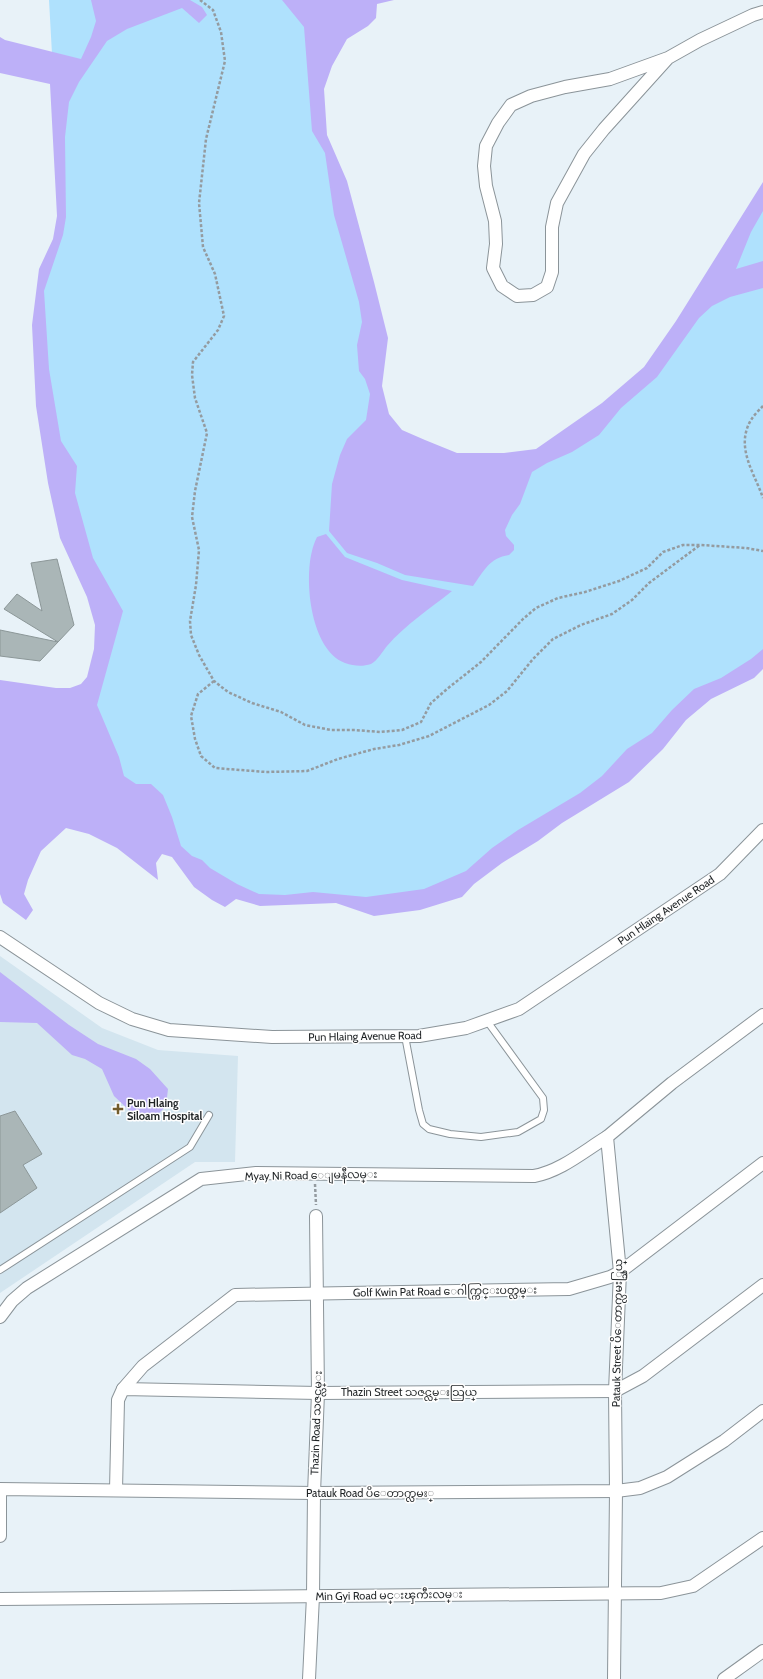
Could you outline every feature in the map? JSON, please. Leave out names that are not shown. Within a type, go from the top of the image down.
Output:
[{"type":"street","points":[[668,58],[604,129],[584,154],[557,202],[552,227],[552,272],[547,287],[533,295],[517,296],[502,286],[493,268],[496,244],[495,221],[486,186],[484,166],[486,146],[498,122],[511,105],[531,96],[564,87],[610,79],[668,58],[707,37],[753,15],[763,12]]},
{"type":"street","name":"Pun Hlaing Avenue Road","points":[[0,937],[99,1002],[132,1019],[169,1030],[272,1038],[420,1036],[466,1028],[519,1009],[720,874],[763,830]]},
{"type":"street","points":[[607,1137],[672,1083],[763,1015]]},
{"type":"street","name":"Myay Ni Road ေျမနီလမ္း","points":[[0,1317],[12,1301],[27,1288],[201,1179],[256,1174],[534,1176],[546,1174],[607,1137]]},
{"type":"street","name":"Patauk Street ပိေတာက္လမး္သြယ္","points":[[607,1137],[620,1272],[615,1391],[616,1490],[614,1679]]},
{"type":"street","name":"Golf Kwin Pat Road ေဂါက္ကြင္းပတ္လမ္း","points":[[123,1389],[143,1366],[235,1295],[570,1289],[610,1277],[620,1272],[763,1163]]},
{"type":"street","name":"Thazin Road သဇင္လမ္း","points":[[309,1679],[313,1596],[314,1493],[318,1393],[316,1216]]},
{"type":"street","name":"Thazin Street သဇင္လမ္းသြယ္","points":[[123,1389],[318,1393],[615,1391],[643,1376],[761,1290]]},
{"type":"street","points":[[116,1490],[118,1400],[123,1389]]},
{"type":"street","name":"Patauk Road ပိေတာက္လမး္","points":[[0,1489],[314,1493],[616,1490],[640,1488],[667,1477],[724,1441],[763,1411]]},
{"type":"street","points":[[0,1483],[0,1536]]},
{"type":"street","name":"Min Gyi Road မင္းၾကီးလမ္း","points":[[0,1600],[661,1593],[693,1586],[763,1538]]},
{"type":"street","points":[[724,1679],[763,1651]]},
{"type":"lane","points":[[405,1036],[423,1124],[430,1129],[450,1134],[481,1137],[518,1132],[541,1119],[544,1110],[543,1098],[488,1021]]},
{"type":"lane","points":[[0,1270],[190,1147],[209,1115]]},
{"type":"path","points":[[200,0],[213,10],[221,32],[225,62],[206,139],[199,203],[203,247],[215,274],[224,316],[218,330],[193,362],[192,375],[195,398],[208,433],[195,492],[192,517],[199,550],[196,585],[190,621],[191,635],[199,655],[214,681],[228,692],[252,703],[281,712],[305,725],[331,730],[380,732],[402,730],[420,722],[431,703],[481,662],[522,619],[536,608],[558,598],[585,592],[619,581],[647,568],[663,552],[683,545],[746,548],[763,551]]},
{"type":"path","points":[[763,406],[751,420],[744,440],[747,460],[763,498]]},
{"type":"path","points":[[214,681],[198,694],[191,716],[195,739],[201,756],[215,768],[266,772],[307,770],[374,749],[399,745],[429,736],[489,705],[507,691],[533,659],[553,639],[581,625],[612,614],[632,600],[649,583],[701,545]]},
{"type":"path","points":[[316,1174],[316,1216]]},
{"type":"shaded area","points":[[49,0],[347,0],[320,24],[318,115],[368,300],[382,446],[517,468],[651,371],[763,194],[763,659],[693,707],[619,773],[460,884],[384,905],[264,900],[82,801],[107,617],[58,481],[38,324],[44,274],[61,216]]},
{"type":"shaded area","points":[[91,0],[190,0],[202,7],[207,15],[199,23],[182,8],[127,29],[107,41],[79,82],[69,102],[65,137],[66,217],[63,235],[44,291],[49,369],[61,441],[77,466],[75,493],[93,558],[123,611],[97,705],[119,757],[124,776],[136,784],[151,784],[163,795],[181,846],[192,856],[202,860],[210,868],[237,884],[259,894],[285,895],[313,892],[366,897],[424,889],[466,871],[492,848],[518,830],[580,793],[602,776],[627,749],[652,733],[672,710],[694,689],[721,678],[751,659],[763,649],[763,669],[754,678],[711,699],[686,720],[663,749],[629,782],[562,823],[538,841],[502,863],[474,884],[462,897],[420,910],[374,916],[336,903],[260,906],[236,899],[225,907],[194,887],[172,857],[162,854],[156,863],[158,880],[117,848],[89,834],[66,828],[41,851],[28,880],[24,894],[33,910],[26,920],[3,903],[0,894],[0,680],[56,688],[70,688],[81,684],[87,677],[94,649],[95,625],[87,597],[60,538],[48,483],[36,406],[32,325],[39,269],[53,239],[57,216],[50,84],[0,73],[0,37],[5,40],[81,59],[91,37],[96,21]]},
{"type":"shaded area","points":[[282,0],[394,0],[377,4],[376,18],[368,26],[347,39],[332,66],[324,89],[327,135],[347,181],[388,338],[382,386],[389,414],[402,430],[457,453],[504,453],[536,449],[602,403],[644,367],[676,321],[763,182],[763,211],[751,232],[736,269],[763,261],[763,288],[730,297],[712,306],[699,318],[657,377],[621,408],[599,435],[572,452],[547,463],[532,472],[520,504],[512,515],[505,530],[506,536],[514,545],[514,550],[509,555],[496,559],[492,562],[484,570],[473,586],[405,575],[377,563],[347,553],[329,531],[332,484],[340,455],[347,439],[366,420],[370,394],[365,379],[359,371],[357,345],[362,322],[359,302],[334,215],[325,153],[312,131],[304,27]]},
{"type":"shaded area","points":[[326,534],[345,557],[402,580],[452,591],[418,617],[394,638],[373,663],[361,666],[345,663],[333,656],[324,644],[313,614],[310,597],[309,580],[312,549],[317,537]]},
{"type":"shaded area","name":"Pun Hlaing Siloam Hospital","points":[[0,956],[102,1028],[158,1050],[238,1056],[235,1162],[195,1162],[0,1293]]},
{"type":"shaded area","points":[[0,972],[69,1025],[98,1044],[136,1059],[150,1069],[168,1089],[166,1106],[154,1118],[140,1118],[132,1113],[114,1096],[102,1069],[85,1059],[72,1055],[37,1023],[0,1022]]},
{"type":"building","points":[[57,559],[74,625],[58,642],[4,609],[17,594],[42,611],[31,563]]},
{"type":"building","points":[[0,630],[58,642],[40,661],[0,656]]},
{"type":"building","points":[[15,1111],[42,1154],[23,1165],[37,1188],[0,1213],[0,1116]]},
{"type":"place","name":"Pun Hlaing Siloam Hospital","points":[[118,1109]]}]
